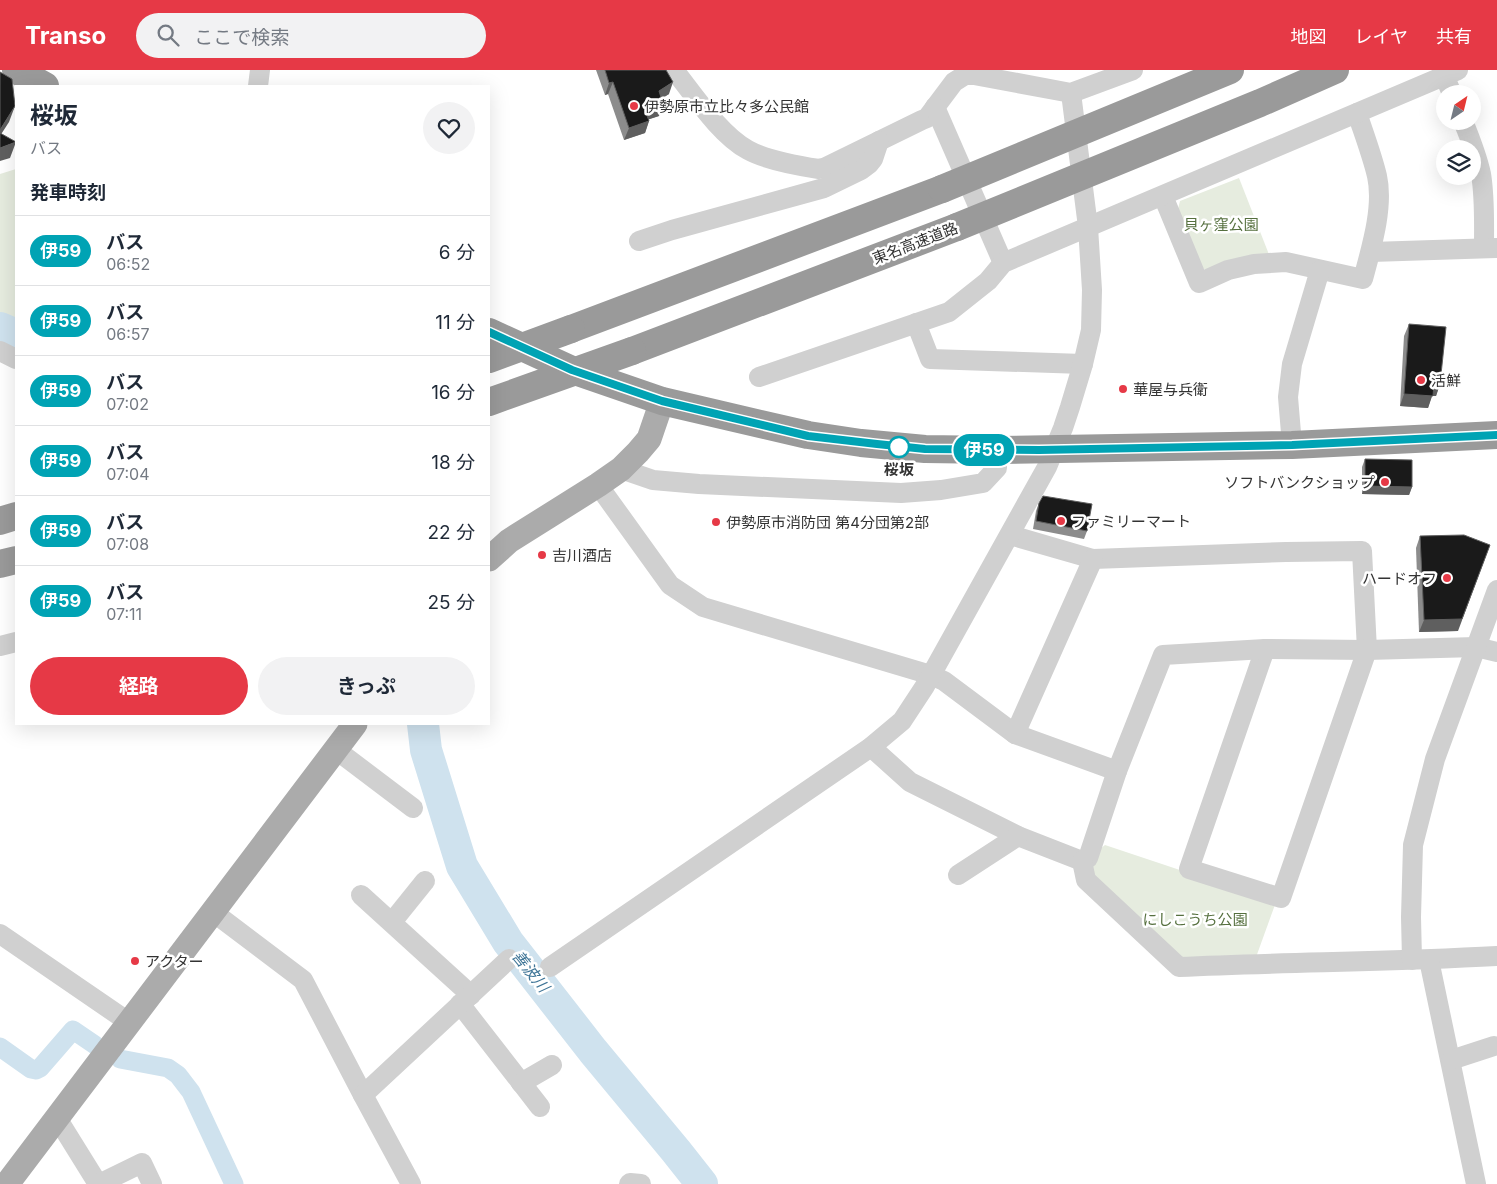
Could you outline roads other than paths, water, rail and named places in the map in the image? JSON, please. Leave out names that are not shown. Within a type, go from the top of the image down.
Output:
[{"type":"highway","points":[[16,70],[43,85]]},
{"type":"highway","points":[[490,359],[942,189],[1230,70]]},
{"type":"highway","name":"東名高速道路","points":[[490,402],[632,351],[957,227],[1335,70]]},
{"type":"highway","points":[[490,332],[572,370],[662,401],[808,436],[861,443],[925,449],[1054,450],[1292,445],[1497,435]]},
{"type":"highway","points":[[0,564],[15,560]]},
{"type":"main road","points":[[490,558],[510,541],[621,469],[649,439],[662,401]]},
{"type":"main road","points":[[7,1184],[354,725]]},
{"type":"street","points":[[258,85],[260,70]]},
{"type":"street","points":[[674,70],[723,131],[741,146],[759,155],[819,169],[826,168],[927,118],[954,82],[964,75],[974,75],[1071,93],[1133,70]]},
{"type":"street","points":[[759,377],[949,312],[988,281],[1003,263],[1357,113],[1448,72],[1450,85]]},
{"type":"street","points":[[550,967],[871,747],[902,721],[932,675],[1047,467],[1063,428],[1083,364],[1090,330],[1092,290],[1088,227],[1071,93]]},
{"type":"street","points":[[935,107],[1003,263]]},
{"type":"street","points":[[1163,196],[1199,283],[1228,270],[1254,264],[1286,262],[1363,279],[1379,209],[1378,177],[1357,113]]},
{"type":"street","points":[[1370,252],[1491,248],[1480,172],[1467,130]]},
{"type":"street","points":[[639,241],[824,188],[868,164],[873,159],[879,141]]},
{"type":"street","points":[[1292,445],[1288,397],[1292,364],[1320,270]]},
{"type":"street","points":[[916,323],[930,359],[1083,364]]},
{"type":"street","points":[[0,351],[15,358]]},
{"type":"street","points":[[621,469],[653,480],[699,484],[901,493],[941,490],[984,483],[997,468],[997,450]]},
{"type":"street","points":[[598,485],[670,585],[703,607],[932,675],[944,681],[1015,734],[1117,771]]},
{"type":"street","points":[[1010,534],[1093,559],[1362,551],[1367,650],[1280,898],[1189,869],[1265,649]]},
{"type":"street","points":[[1015,734],[1093,559]]},
{"type":"street","points":[[1476,1184],[1451,1060],[1420,960],[1410,917],[1413,845],[1435,759],[1497,590]]},
{"type":"street","points":[[871,747],[910,782],[1018,836],[1082,861],[1088,858],[1117,771],[1163,655],[1265,649],[1367,650],[1476,647],[1497,652]]},
{"type":"street","points":[[335,750],[413,808]]},
{"type":"street","points":[[958,875],[1018,836]]},
{"type":"street","points":[[1082,861],[1086,880],[1179,966],[1420,960],[1497,956]]},
{"type":"street","points":[[392,922],[425,881]]},
{"type":"street","points":[[361,895],[392,922],[465,999],[521,1083],[540,1107]]},
{"type":"street","points":[[213,912],[303,980],[411,1184]]},
{"type":"street","points":[[0,934],[130,1023]]},
{"type":"street","points":[[363,1095],[509,959]]},
{"type":"street","points":[[1451,1060],[1494,1046]]},
{"type":"street","points":[[521,1083],[552,1065]]},
{"type":"street","points":[[57,1118],[99,1184],[142,1163],[152,1184]]},
{"type":"street","points":[[628,1184],[641,1184]]},
{"type":"waterway","name":"善波川","points":[[0,328],[15,335]]},
{"type":"waterway","name":"善波川","points":[[423,725],[426,750],[462,866],[508,942],[593,1051],[702,1184]]},
{"type":"waterway","points":[[0,1047],[31,1069],[36,1070],[40,1068],[73,1030],[95,1045]]},
{"type":"waterway","points":[[120,1059],[168,1068],[178,1075],[191,1092],[234,1184]]},
{"type":"place","name":"伊勢原市立比々多公民館","points":[[634,106]]},
{"type":"place","name":"活鮮","points":[[1421,380]]},
{"type":"place","name":"華屋与兵衛","points":[[1123,389]]},
{"type":"place","name":"桜坂","points":[[899,447]]},
{"type":"place","name":"ソフトバンクショップ","points":[[1385,482]]},
{"type":"place","name":"ファミリーマート","points":[[1061,521]]},
{"type":"place","name":"伊勢原市消防団 第4分団第2部","points":[[716,522]]},
{"type":"place","name":"吉川酒店","points":[[542,555]]},
{"type":"place","name":"ハードオフ","points":[[1447,578]]},
{"type":"place","name":"アクター","points":[[135,961]]},
{"type":"park label","name":"貝ヶ窪公園","points":[[1221,224]]},
{"type":"park label","name":"にしこうち公園","points":[[1195,919]]}]
